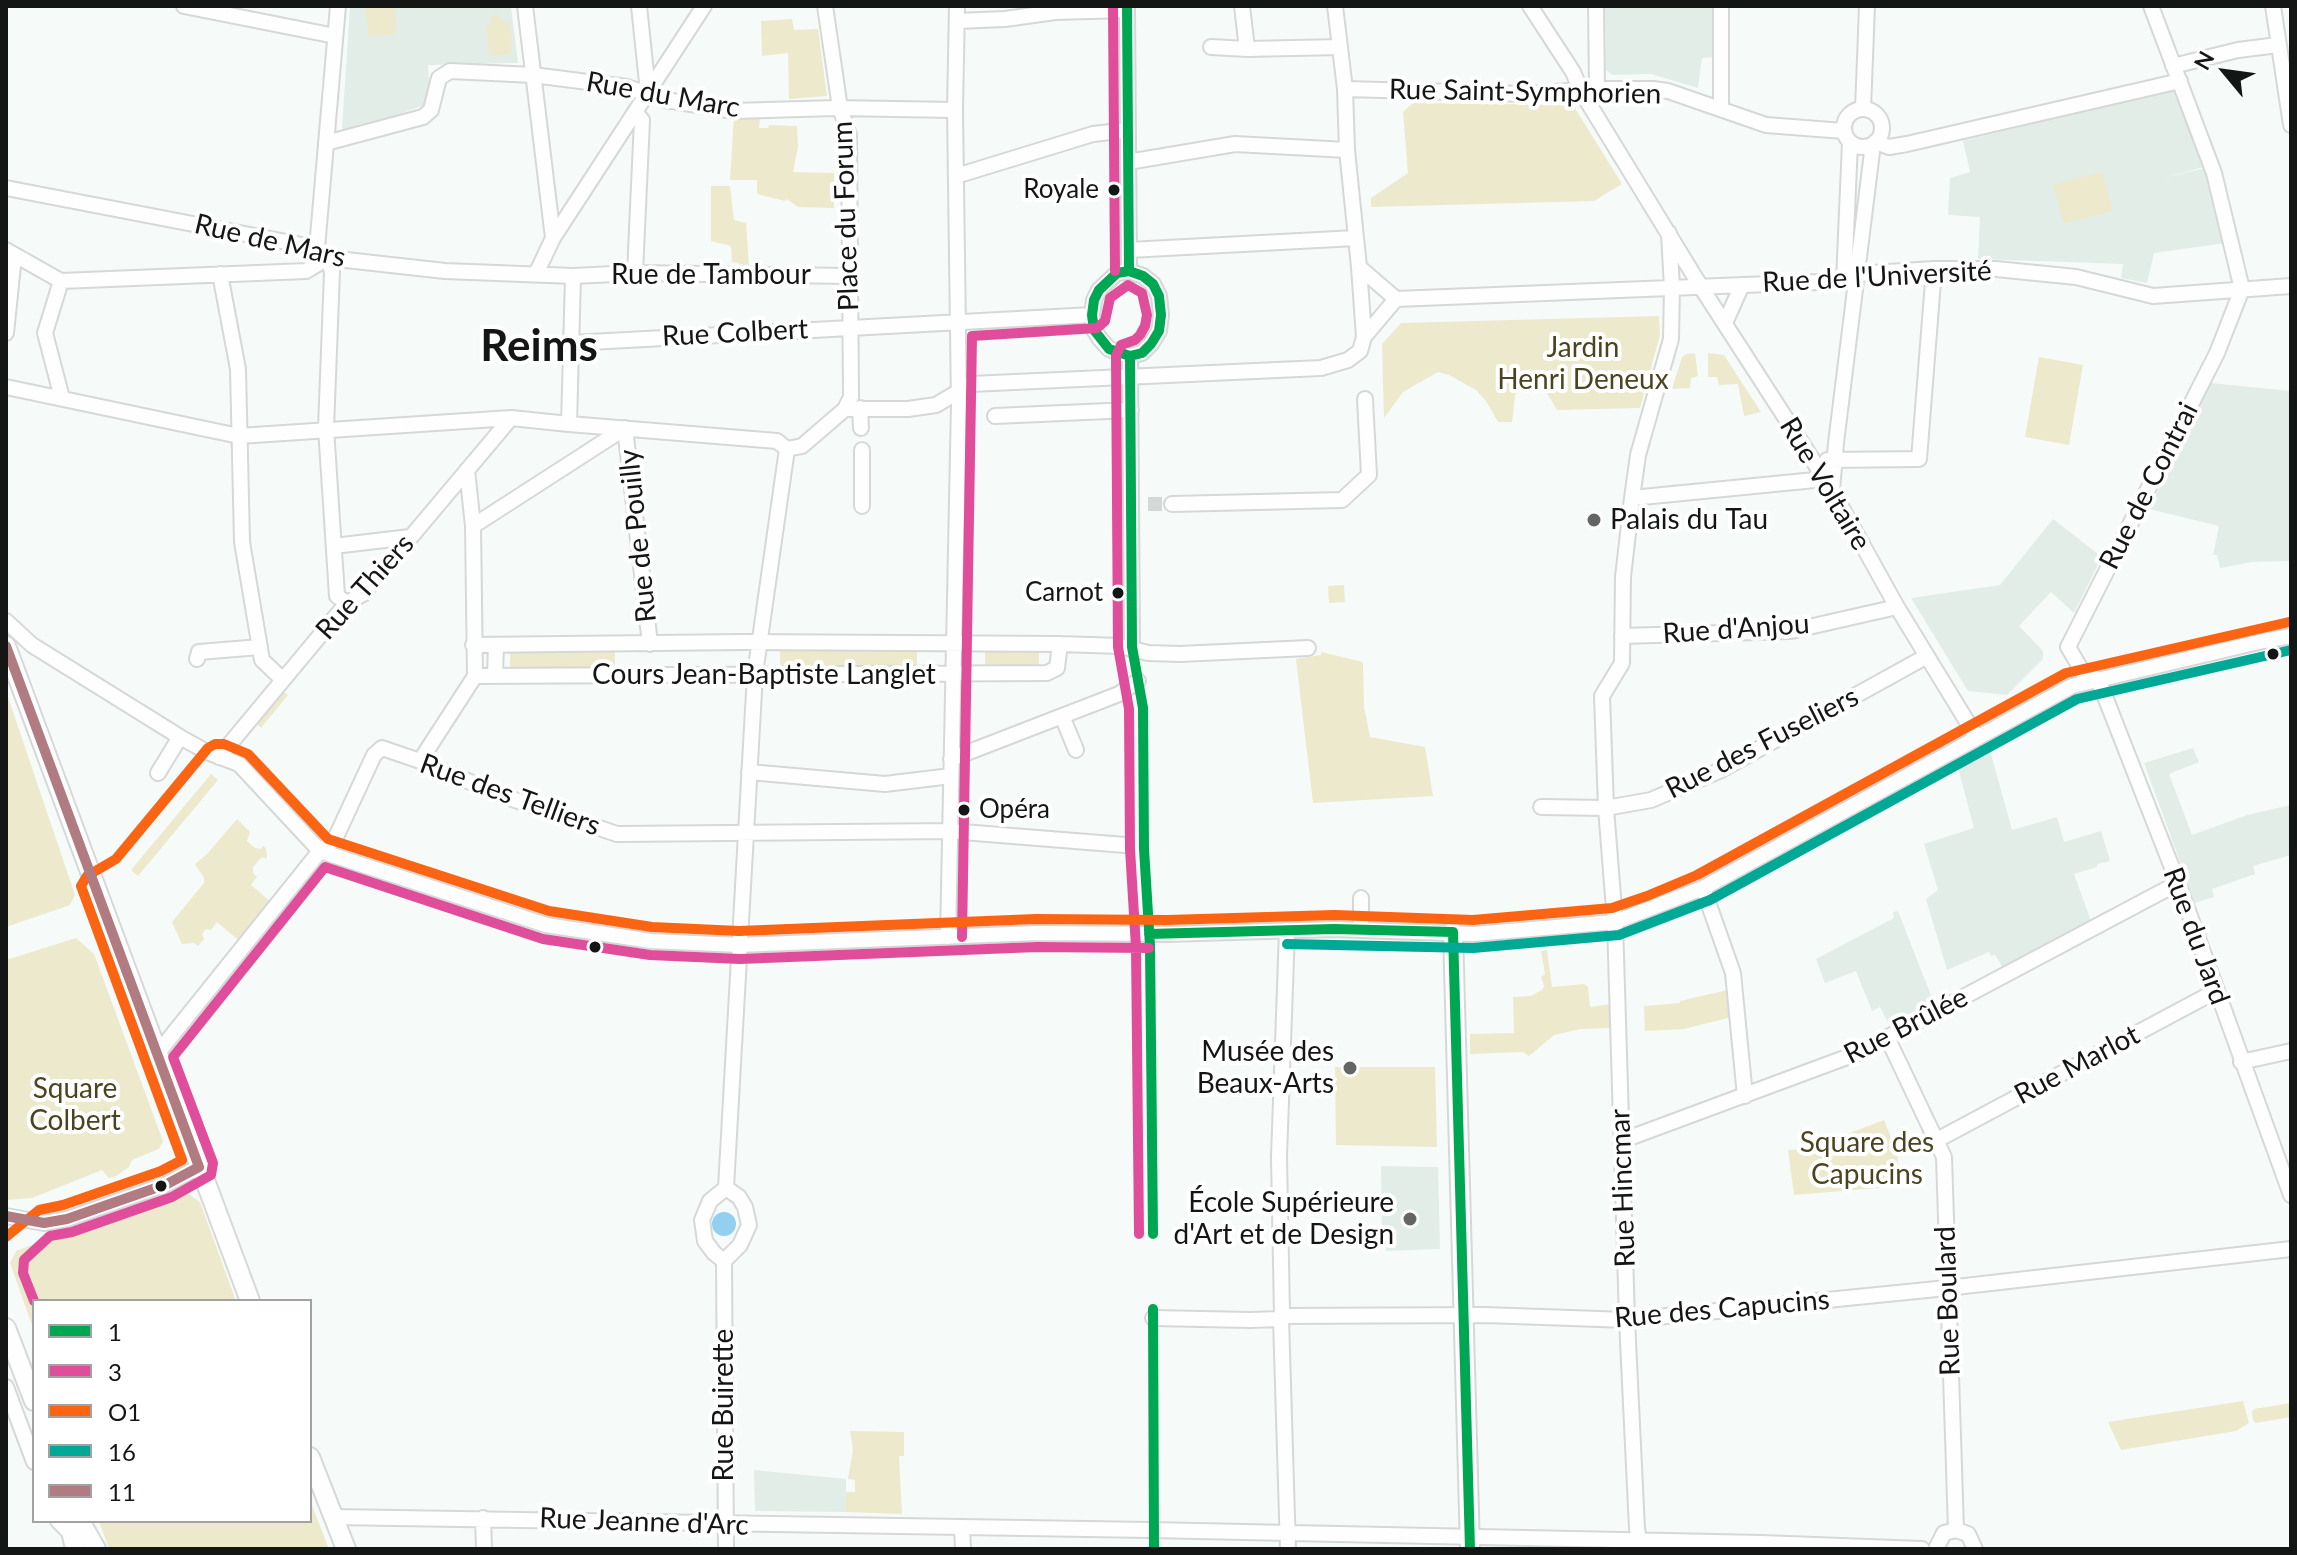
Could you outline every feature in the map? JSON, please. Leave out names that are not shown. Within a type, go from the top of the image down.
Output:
[{"type":"main road","points":[[7,648],[249,1299]]},
{"type":"main road","points":[[1453,932],[1470,1543]]},
{"type":"main road","points":[[6,1328],[32,1396]]},
{"type":"main road","points":[[312,1462],[346,1549]]},
{"type":"street","points":[[184,6],[335,36]]},
{"type":"street","points":[[338,6],[326,143],[322,253],[332,272],[326,428],[337,596],[347,603]]},
{"type":"street","points":[[525,6],[553,238]]},
{"type":"street","points":[[639,6],[648,92]]},
{"type":"street","points":[[536,274],[553,238],[704,6]]},
{"type":"street","points":[[825,6],[840,108]]},
{"type":"street","points":[[1242,6],[1247,49]]},
{"type":"street","points":[[1335,6],[1345,89],[1362,344]]},
{"type":"street","name":"Rue Voltaire","points":[[1530,6],[1573,72],[1581,91],[1701,287],[1829,485],[1897,607],[1977,738]]},
{"type":"street","points":[[1596,6],[1597,89]]},
{"type":"street","points":[[1721,6],[1721,109]]},
{"type":"street","points":[[1863,109],[1867,6]]},
{"type":"street","points":[[2151,6],[2214,173],[2242,289]]},
{"type":"street","points":[[2273,6],[2291,125]]},
{"type":"street","points":[[948,937],[959,393],[955,110],[957,13],[1005,19],[1055,12],[1127,8],[1129,271]]},
{"type":"street","points":[[2173,66],[2238,50],[2278,45]]},
{"type":"street","points":[[1211,47],[1340,47]]},
{"type":"street","name":"Rue du Marc","points":[[326,143],[423,117],[431,110],[439,78],[450,71],[533,75],[627,87],[666,100],[734,111],[840,108]]},
{"type":"street","points":[[1847,136],[1861,147],[1874,143],[1889,147],[2180,81]]},
{"type":"street","name":"Rue Saint-Symphorien","points":[[1345,89],[1528,94],[1597,89],[1668,91],[1766,125],[1847,136]]},
{"type":"street","name":"Place du Forum","points":[[861,428],[852,409],[851,397],[849,135],[840,108],[955,110]]},
{"type":"street","points":[[1632,498],[1829,485],[1834,460],[1850,277],[1874,143],[1881,131],[1879,119],[1870,110],[1863,109],[1849,115],[1847,136],[1850,277]]},
{"type":"street","points":[[635,112],[642,120],[635,273]]},
{"type":"street","points":[[956,176],[1093,134],[1128,130]]},
{"type":"street","points":[[1128,162],[1235,144],[1347,150]]},
{"type":"street","name":"Rue de Mars","points":[[6,188],[322,253],[445,271],[573,276]]},
{"type":"street","name":"Rue Voltaire","points":[[1602,696],[1622,663],[1623,577],[1638,455],[1671,339],[1669,233]]},
{"type":"street","points":[[1129,250],[1356,238]]},
{"type":"street","points":[[6,333],[10,253],[61,281],[306,271],[322,253]]},
{"type":"street","points":[[6,387],[239,436],[511,418],[777,441],[787,449],[802,446],[852,409],[908,409],[936,405],[971,384],[1321,368],[1348,360],[1396,299],[1359,267]]},
{"type":"street","points":[[1812,459],[1919,459],[1934,269]]},
{"type":"street","name":"Rue de l'Université","points":[[1396,299],[1742,285],[1934,269],[1996,269],[2076,277],[2153,296],[2291,286]]},
{"type":"street","points":[[1129,271],[1153,284],[1159,296],[1161,315],[1159,331],[1151,344],[1142,353],[1130,356],[1109,349],[1094,330],[1092,315],[1099,290],[1117,273],[1129,271]]},
{"type":"street","name":"Rue de Tambour","points":[[573,276],[635,273],[849,276]]},
{"type":"street","points":[[220,274],[238,369],[242,542],[262,660],[283,680]]},
{"type":"street","points":[[569,424],[573,276]]},
{"type":"street","points":[[61,281],[45,333],[62,398]]},
{"type":"street","points":[[1725,323],[1742,285]]},
{"type":"street","name":"Rue de Contrai","points":[[2092,680],[2068,647],[2217,353],[2242,289]]},
{"type":"street","name":"Rue Colbert","points":[[571,343],[1092,315]]},
{"type":"street","points":[[1130,356],[1139,504],[1132,647]]},
{"type":"street","points":[[1176,504],[1342,500],[1369,475],[1365,399]]},
{"type":"street","points":[[995,416],[1131,410]]},
{"type":"street","points":[[958,418],[974,417]]},
{"type":"street","name":"Rue Thiers","points":[[219,757],[347,603],[363,594],[511,418]]},
{"type":"street","points":[[473,526],[625,428]]},
{"type":"street","name":"Rue de Pouilly","points":[[625,428],[650,644]]},
{"type":"street","points":[[726,1188],[739,1197],[749,1225],[740,1245],[724,1261],[705,1241],[702,1220],[710,1201],[726,1188],[758,642],[787,449]]},
{"type":"street","points":[[862,450],[862,506]]},
{"type":"street","points":[[420,761],[475,676],[473,526],[467,470]]},
{"type":"street","points":[[334,546],[410,537]]},
{"type":"street","name":"Rue d'Anjou","points":[[1622,636],[1791,631],[1897,607]]},
{"type":"street","points":[[6,621],[32,645],[180,737],[239,764],[320,851],[546,925],[651,941],[739,945],[1037,933],[1361,930],[1473,934],[1615,922],[1703,888],[2070,687],[2291,636]]},
{"type":"street","name":"Cours Jean-Baptiste Langlet","points":[[473,645],[758,642],[1060,644],[1132,647],[1152,653],[1308,648]]},
{"type":"street","name":"Cours Jean-Baptiste Langlet","points":[[475,676],[755,680],[1047,673],[1057,668],[1060,644]]},
{"type":"street","points":[[7,648],[32,645]]},
{"type":"street","points":[[495,675],[496,645]]},
{"type":"street","points":[[197,659],[199,652],[260,647]]},
{"type":"street","name":"Rue des Fuseliers","points":[[1541,807],[1606,808],[1651,800],[1719,771],[1927,656]]},
{"type":"street","name":"Rue du Jard","points":[[2092,680],[2102,689],[2178,883],[2291,1195]]},
{"type":"street","points":[[951,759],[1126,691],[1138,681]]},
{"type":"street","name":"Rue Hincmar","points":[[1602,696],[1606,808],[1615,922],[1627,1320],[1637,1529],[1641,1545]]},
{"type":"street","points":[[1062,716],[1076,750]]},
{"type":"street","points":[[158,773],[180,737]]},
{"type":"street","name":"Rue des Telliers","points":[[320,851],[335,839],[374,755],[382,748],[506,797],[617,834],[950,831],[1125,845]]},
{"type":"street","points":[[749,772],[885,784],[951,776]]},
{"type":"street","points":[[157,1054],[320,851]]},
{"type":"street","name":"Rue Brûlée","points":[[1621,1141],[1858,1053],[2178,883]]},
{"type":"street","points":[[1703,888],[1733,973],[1745,1096]]},
{"type":"street","points":[[1361,898],[1361,930]]},
{"type":"street","points":[[1287,930],[1279,1157],[1288,1549]]},
{"type":"street","name":"Rue Marlot","points":[[1937,1140],[2216,991]]},
{"type":"street","name":"Rue Boulard","points":[[1887,1037],[1944,1157],[1956,1530]]},
{"type":"street","points":[[2241,1062],[2291,1051]]},
{"type":"street","points":[[6,1216],[44,1223],[67,1219],[167,1184],[199,1167]]},
{"type":"street","name":"Rue des Capucins","points":[[1153,1318],[1485,1315],[1627,1320],[2291,1249]]},
{"type":"street","name":"Rue Buirette","points":[[724,1261],[726,1549]]},
{"type":"street","points":[[6,1387],[32,1457]]},
{"type":"street","name":"Rue Jeanne d'Arc","points":[[333,1517],[1146,1530],[1288,1533],[1470,1543],[1922,1549]]},
{"type":"street","points":[[483,1518],[484,1549]]},
{"type":"street","points":[[61,1523],[82,1538]]},
{"type":"street","points":[[962,1528],[963,1549]]},
{"type":"street","points":[[1936,1549],[1944,1533],[1956,1530],[1968,1534],[1975,1549]]},
{"type":"shaded area","points":[[350,6],[511,6],[518,63],[428,65],[430,99],[427,104],[348,133],[342,128]]},
{"type":"shaded area","points":[[1605,6],[1716,6],[1716,57],[1702,58],[1698,88],[1651,74],[1612,75],[1606,70]]},
{"type":"shaded area","points":[[2173,89],[2204,167],[2163,178],[2205,168],[2226,243],[2154,253],[2147,283],[2121,278],[2123,264],[1978,259],[1980,217],[1948,215],[1950,178],[1970,172],[1963,141]]},
{"type":"shaded area","points":[[2211,383],[2291,391],[2291,561],[2252,562],[2220,568],[2217,555],[2213,555],[2219,526],[2149,509]]},
{"type":"shaded area","points":[[2053,519],[2102,557],[2074,613],[2051,592],[2019,626],[2043,651],[2043,659],[2007,695],[1968,691],[1911,598],[2000,585]]},
{"type":"shaded area","points":[[2193,748],[2199,762],[2169,774],[2192,835],[2247,815],[2291,805],[2291,855],[2253,866],[2255,874],[2212,889],[2214,897],[2195,903],[2144,763]]},
{"type":"shaded area","points":[[1990,750],[2012,830],[2057,817],[2064,842],[2101,831],[2110,861],[2074,874],[2091,921],[2003,968],[1995,955],[1991,956],[1989,952],[1947,970],[1926,899],[1938,890],[1924,844],[1974,828],[1958,768]]},
{"type":"shaded area","points":[[1898,911],[1934,1003],[1890,1026],[1880,1007],[1872,1011],[1856,971],[1825,983],[1816,959],[1894,918],[1893,912]]},
{"type":"shaded area","name":"École Supérieure d'Art et de Design","points":[[1381,1166],[1438,1167],[1440,1249],[1386,1251],[1385,1236],[1382,1235]]},
{"type":"shaded area","points":[[754,1470],[846,1479],[846,1512],[755,1511]]},
{"type":"green space","points":[[365,6],[395,6],[394,35],[369,36]]},
{"type":"green space","points":[[497,14],[505,23],[510,22],[512,51],[489,56],[486,26],[492,24],[489,18]]},
{"type":"green space","points":[[792,19],[794,30],[818,29],[827,96],[789,99],[788,53],[762,56],[761,21]]},
{"type":"green space","points":[[1413,103],[1573,105],[1622,184],[1594,201],[1371,207],[1371,198],[1408,173],[1403,112]]},
{"type":"green space","points":[[734,116],[760,117],[759,128],[768,128],[769,125],[797,126],[798,147],[793,172],[834,173],[834,208],[798,207],[787,199],[757,194],[757,180],[730,180]]},
{"type":"green space","points":[[2102,172],[2113,211],[2064,224],[2053,185]]},
{"type":"green space","points":[[711,186],[730,186],[734,220],[746,223],[749,266],[732,262],[731,246],[711,241]]},
{"type":"green space","name":"Jardin Henri Deneux","points":[[1659,316],[1660,335],[1640,408],[1557,410],[1544,388],[1529,385],[1515,395],[1512,422],[1498,422],[1476,390],[1438,372],[1403,392],[1384,418],[1382,344],[1401,323]]},
{"type":"green space","points":[[1695,353],[1698,376],[1691,378],[1690,388],[1672,389],[1682,357]]},
{"type":"green space","points":[[1708,353],[1724,355],[1761,412],[1744,416],[1738,384],[1719,385],[1717,377],[1708,377]]},
{"type":"green space","points":[[2039,357],[2083,365],[2069,445],[2025,437]]},
{"type":"green space","points":[[1344,585],[1345,602],[1329,603],[1328,586]]},
{"type":"green space","points":[[917,646],[917,669],[780,670],[780,647]]},
{"type":"green space","points":[[1039,646],[1039,669],[985,670],[985,647]]},
{"type":"green space","points":[[615,647],[615,670],[510,670],[510,648]]},
{"type":"green space","points":[[1321,652],[1363,662],[1364,707],[1370,737],[1425,747],[1433,796],[1313,803],[1296,659],[1321,655]]},
{"type":"green space","points":[[281,690],[288,695],[261,728],[254,722]]},
{"type":"green space","points":[[6,691],[75,895],[70,905],[6,927]]},
{"type":"green space","points":[[211,774],[218,780],[138,876],[131,870]]},
{"type":"green space","points":[[237,819],[250,832],[247,841],[255,848],[266,848],[267,859],[262,857],[253,867],[257,877],[251,885],[270,901],[238,940],[217,922],[211,930],[206,929],[202,934],[204,939],[198,946],[194,943],[182,944],[172,922],[204,883],[195,864]]},
{"type":"green space","name":"Square Colbert","points":[[76,938],[94,954],[163,1141],[159,1149],[132,1160],[129,1167],[116,1176],[109,1178],[102,1170],[32,1198],[6,1200],[6,960]]},
{"type":"green space","points":[[1547,950],[1552,987],[1584,984],[1588,987],[1590,1007],[1611,1004],[1611,1028],[1581,1029],[1554,1035],[1529,1056],[1523,1052],[1470,1054],[1470,1034],[1514,1033],[1513,997],[1531,996],[1542,990],[1541,977],[1545,974],[1541,951]]},
{"type":"green space","points":[[1728,990],[1732,1017],[1684,1029],[1645,1031],[1644,1006],[1680,1003]]},
{"type":"green space","points":[[1335,1067],[1435,1067],[1437,1147],[1336,1145]]},
{"type":"green space","name":"Square des Capucins","points":[[1884,1120],[1897,1152],[1901,1186],[1794,1195],[1788,1150],[1829,1147],[1829,1141]]},
{"type":"green space","points":[[175,1190],[185,1191],[200,1202],[235,1299],[32,1299],[32,1325],[10,1263],[16,1251]]},
{"type":"green space","points":[[2243,1401],[2249,1423],[2236,1431],[2121,1450],[2108,1422]]},
{"type":"green space","points":[[2291,1403],[2291,1417],[2256,1423],[2253,1420],[2254,1409]]},
{"type":"green space","points":[[850,1431],[904,1432],[904,1456],[899,1456],[902,1514],[846,1512],[846,1492],[855,1492],[855,1480],[848,1479],[853,1450]]},
{"type":"green space","points":[[312,1505],[329,1549],[109,1549],[100,1523],[312,1523]]},
{"type":"water","points":[[724,1212],[735,1219],[736,1224],[729,1235],[724,1236],[713,1229],[712,1224],[719,1213]]},
{"type":"tunnel","points":[[1148,504],[1172,504]]},
{"type":"transit line","name":"3","points":[[1113,6],[1115,271]]},
{"type":"transit line","name":"1","points":[[1127,6],[1129,271]]},
{"type":"transit line","name":"1","points":[[1129,271],[1153,284],[1159,296],[1161,315],[1159,331],[1151,344],[1142,353],[1130,356],[1109,349],[1094,330],[1092,315],[1099,290],[1117,273],[1129,271]]},
{"type":"transit line","name":"3","points":[[962,937],[972,336],[1097,328],[1105,321],[1110,298],[1128,285],[1142,293],[1147,315],[1140,335],[1121,345],[1116,356],[1118,647],[1129,709],[1130,849],[1136,947],[1139,1234]]},
{"type":"transit line","name":"1","points":[[1130,356],[1132,647],[1143,708],[1144,849],[1150,946],[1153,1234]]},
{"type":"transit line","name":"O1","points":[[6,1237],[39,1210],[63,1205],[161,1171],[182,1160],[81,886],[87,876],[116,859],[208,748],[215,744],[224,744],[248,754],[328,839],[549,911],[652,927],[739,931],[1036,919],[1167,920],[1334,915],[1473,920],[1612,908],[1647,896],[1697,875],[2066,673],[2289,622]]},
{"type":"transit line","name":"11","points":[[6,646],[199,1167],[167,1184],[67,1219],[44,1223],[6,1216]]},
{"type":"transit line","name":"16","points":[[1287,944],[1473,948],[1619,935],[1710,900],[2077,699],[2291,650]]},
{"type":"transit line","name":"3","points":[[33,1299],[23,1273],[24,1260],[50,1236],[72,1232],[172,1197],[211,1175],[213,1163],[173,1057],[325,867],[543,939],[650,955],[740,959],[1037,947],[1149,948]]},
{"type":"transit line","name":"1","points":[[1149,934],[1334,929],[1453,932]]},
{"type":"transit line","name":"1","points":[[1453,932],[1470,1549]]},
{"type":"transit line","name":"1","points":[[1153,1309],[1154,1549]]},
{"type":"place","name":"Royale","points":[[1114,190]]},
{"type":"place","name":"Palais du Tau","points":[[1594,520]]},
{"type":"place","name":"Carnot","points":[[1118,593]]},
{"type":"place","name":"Opéra","points":[[964,810]]},
{"type":"place","name":"Musée des Beaux-Arts","points":[[1350,1068]]},
{"type":"place","name":"École Supérieure d'Art et de Design","points":[[1410,1219]]},
{"type":"district","name":"Reims","points":[[539,347]]}]
